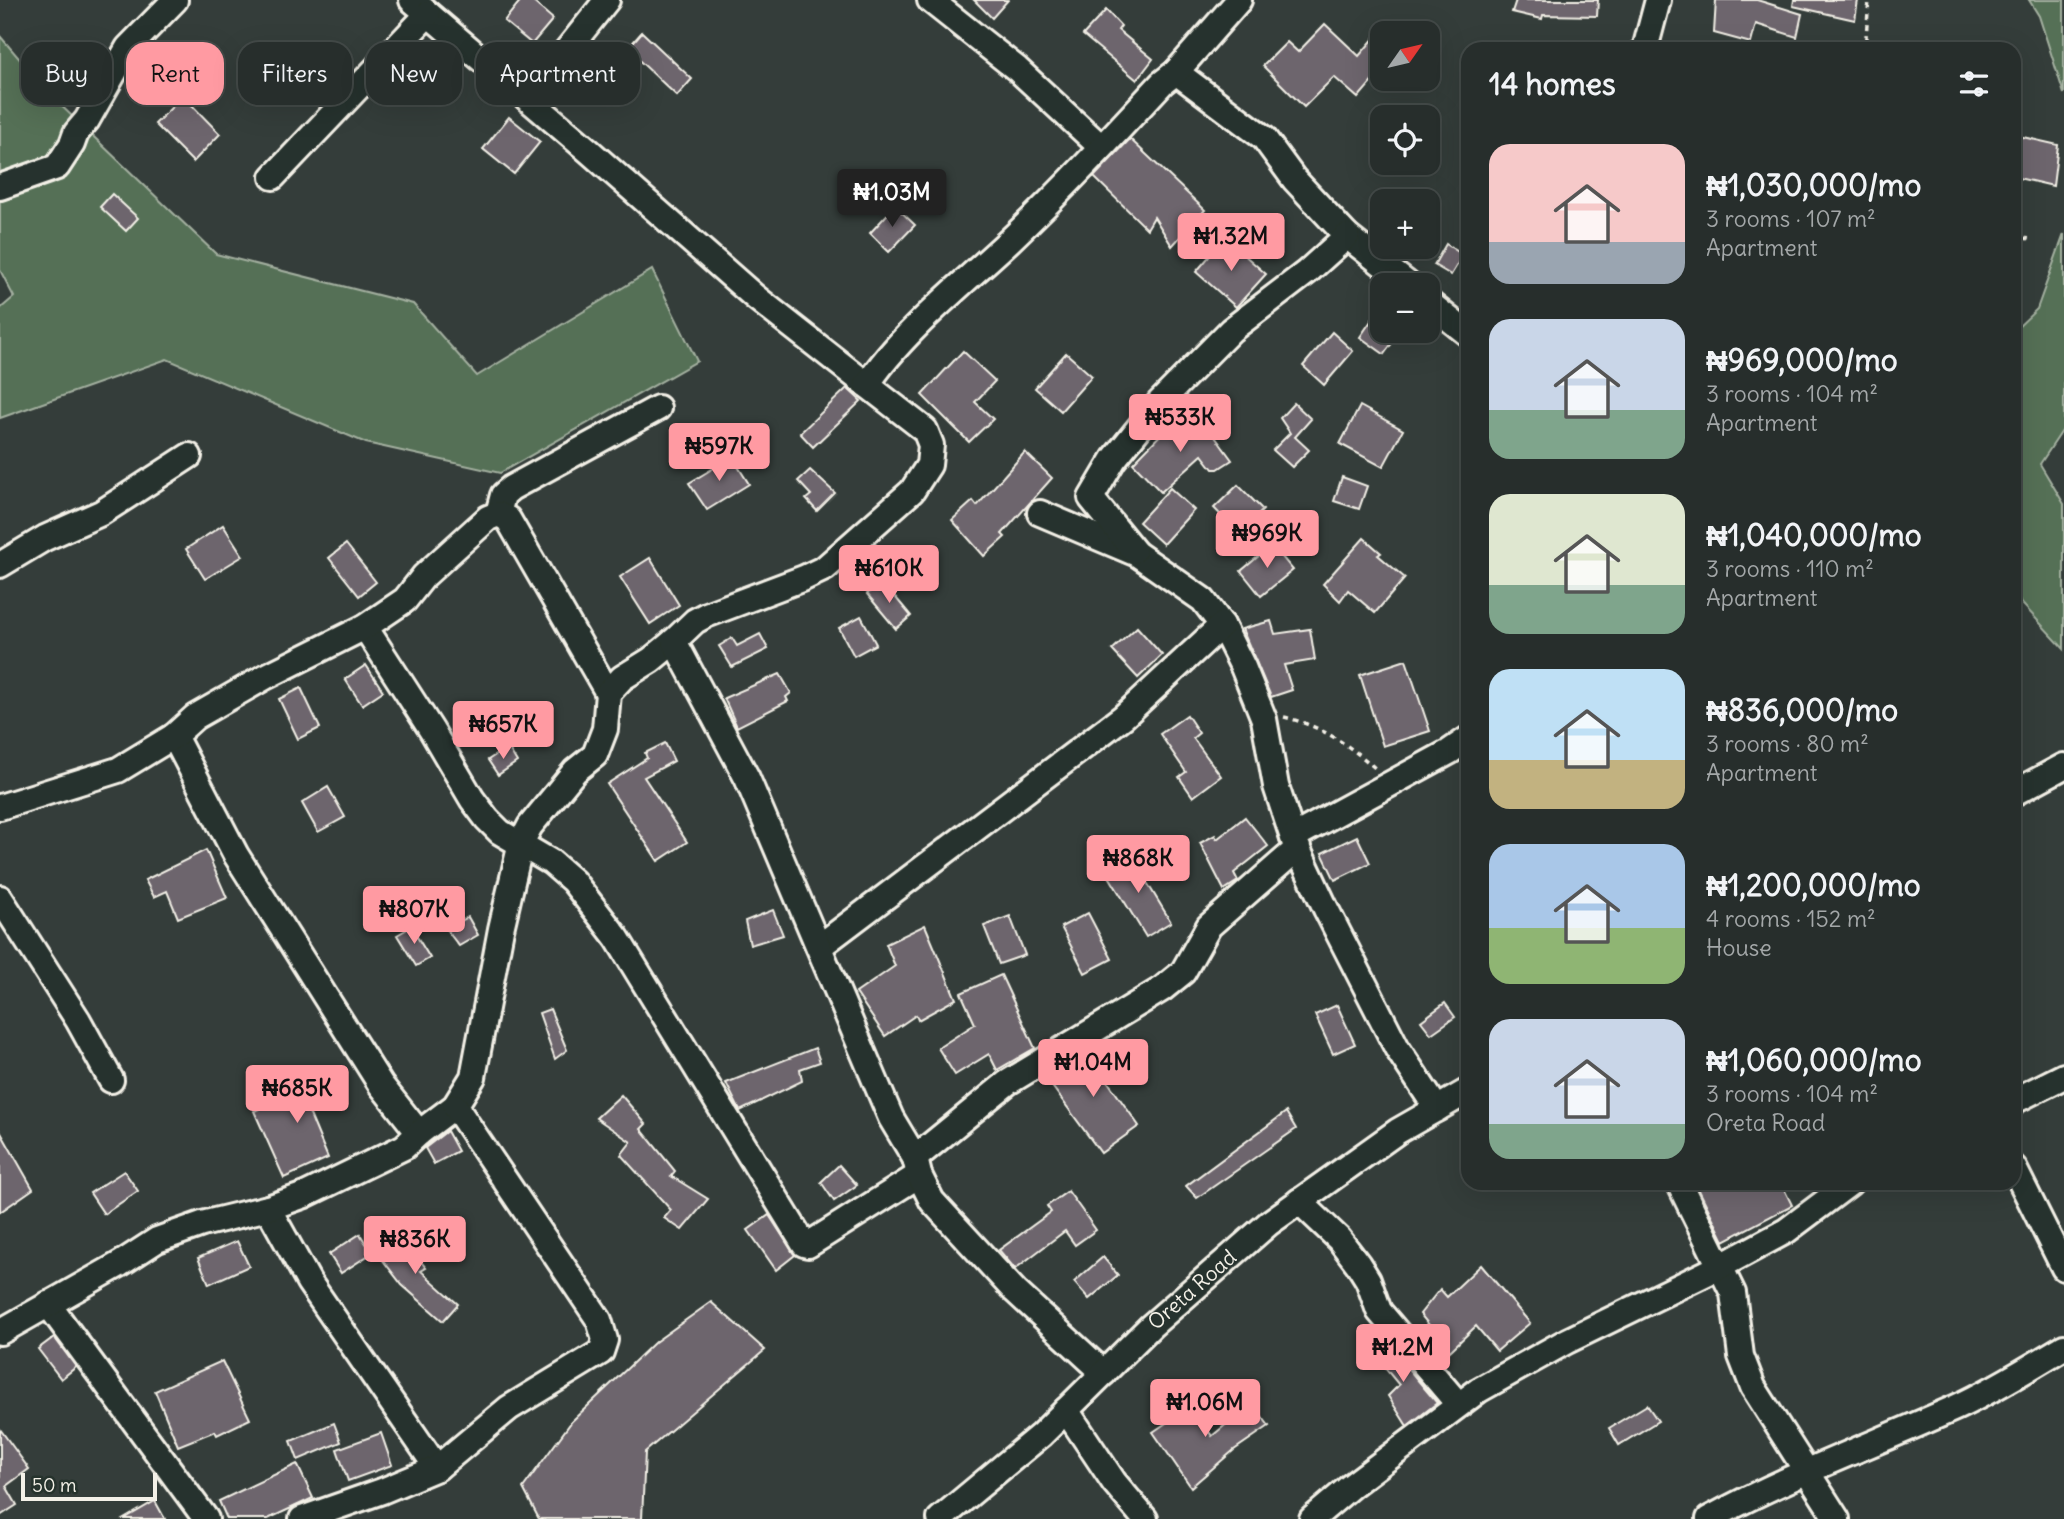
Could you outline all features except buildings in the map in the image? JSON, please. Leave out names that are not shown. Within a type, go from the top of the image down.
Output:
[{"type":"street","points":[[0,187],[57,167],[128,48],[175,0]]},
{"type":"street","points":[[573,42],[607,0]]},
{"type":"street","points":[[930,0],[1017,69],[1101,146]]},
{"type":"street","points":[[867,385],[894,350],[1016,234],[1162,83],[1176,72],[1239,0]]},
{"type":"street","points":[[1647,42],[1658,0]]},
{"type":"street","points":[[273,177],[420,7],[476,55]]},
{"type":"street","points":[[1176,72],[1264,138],[1309,196],[1347,236],[1394,273]]},
{"type":"street","points":[[534,105],[755,297],[925,430],[931,444],[929,465],[912,491],[825,568],[695,621],[674,642],[622,678],[608,693]]},
{"type":"street","points":[[1137,554],[1091,498],[1114,459],[1160,402],[1231,330],[1307,272],[1347,236]]},
{"type":"street","points":[[1440,312],[1461,328]]},
{"type":"street","points":[[498,514],[503,495],[511,488],[658,408]]},
{"type":"street","points":[[0,565],[45,538],[101,513],[189,456]]},
{"type":"street","points":[[1040,513],[1137,554],[1203,600],[1222,625],[1261,712],[1276,786],[1295,842],[1325,909],[1397,1048],[1437,1109]]},
{"type":"street","points":[[0,807],[118,770],[174,736],[195,718],[265,677],[365,627],[405,600],[436,565],[488,518],[498,514],[508,519],[608,693],[606,729],[595,755],[575,771],[530,826],[521,843],[501,929],[473,1077],[455,1106],[404,1147],[305,1195],[268,1208],[202,1224],[158,1240],[0,1332]]},
{"type":"street","points":[[819,947],[1123,717],[1222,625]]},
{"type":"street","points":[[365,627],[472,799],[500,832],[551,862],[573,881],[617,937],[804,1244],[808,1245],[917,1167],[1007,1083],[1162,989],[1183,972],[1209,926],[1295,842],[1461,743]]},
{"type":"street","points":[[674,642],[747,778],[891,1118],[932,1200],[1015,1291],[1104,1373]]},
{"type":"street","points":[[174,736],[236,855],[367,1063],[419,1133]]},
{"type":"street","points":[[2021,789],[2064,766]]},
{"type":"street","points":[[0,898],[65,999],[111,1080]]},
{"type":"street","points":[[2021,1098],[2064,1076]]},
{"type":"street","name":"Oreta Road","points":[[940,1519],[1041,1435],[1171,1308],[1269,1223],[1398,1131],[1461,1095]]},
{"type":"street","points":[[302,1519],[437,1468],[509,1408],[601,1352],[605,1340],[599,1320],[455,1106]]},
{"type":"street","points":[[2021,1182],[2064,1268]]},
{"type":"street","points":[[1683,1190],[1733,1293],[1741,1356],[1753,1387],[1837,1519]]},
{"type":"street","points":[[1312,1519],[1458,1404],[1567,1341],[1721,1266],[1786,1231],[1841,1190]]},
{"type":"street","points":[[1299,1202],[1339,1240],[1358,1264],[1368,1280],[1378,1311],[1458,1404]]},
{"type":"street","points":[[268,1208],[309,1282],[437,1468]]},
{"type":"street","points":[[48,1304],[206,1519]]},
{"type":"street","points":[[1709,1519],[1807,1471],[1959,1406],[2016,1377],[2064,1347]]},
{"type":"street","points":[[1066,1410],[1114,1482],[1145,1519]]},
{"type":"path","points":[[1866,42],[1869,0]]},
{"type":"path","points":[[2021,238],[2030,239]]},
{"type":"path","points":[[1261,712],[1302,721],[1348,744],[1392,783]]},
{"type":"green space","points":[[2029,0],[2064,0],[2064,94],[2039,16]]},
{"type":"green space","points":[[0,36],[21,61],[21,105],[60,105],[216,254],[413,304],[477,376],[652,270],[697,361],[500,473],[366,443],[167,359],[0,418],[0,309],[14,297],[0,270]]},
{"type":"green space","points":[[2064,234],[2064,428],[2040,464],[2064,504],[2064,649],[2021,603],[2021,324],[2037,309]]}]
